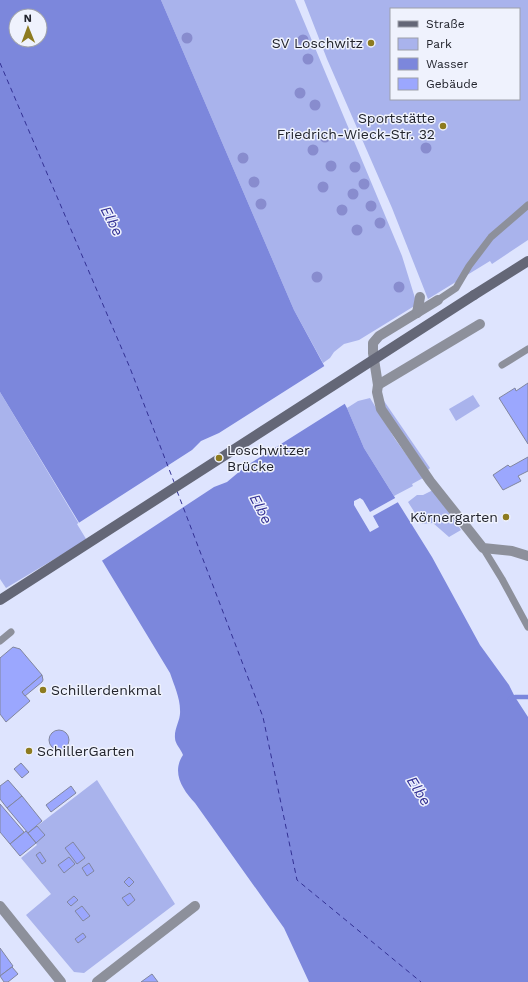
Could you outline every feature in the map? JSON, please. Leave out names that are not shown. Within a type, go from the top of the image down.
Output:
[{"type":"main road","points":[[0,600],[474,295],[528,262]]},
{"type":"street","points":[[417,313],[420,297]]},
{"type":"street","points":[[438,300],[379,336],[373,343],[372,353],[378,385],[377,392],[381,409],[430,481],[483,548],[512,551],[528,556]]},
{"type":"street","points":[[378,385],[480,324]]},
{"type":"street","points":[[0,906],[61,982]]},
{"type":"street","points":[[97,982],[195,906]]},
{"type":"lane","points":[[438,300],[456,288],[469,266],[492,237],[528,205]]},
{"type":"lane","points":[[502,365],[528,349]]},
{"type":"lane","points":[[483,548],[528,627]]},
{"type":"lane","points":[[0,641],[11,632]]},
{"type":"green space","points":[[161,0],[295,0],[402,256],[416,305],[359,340],[344,344],[323,363],[294,310]]},
{"type":"green space","name":"Sportstätte Friedrich-Wieck-Str. 32","points":[[304,0],[528,0],[528,240],[492,264],[490,261],[428,299],[392,208],[327,59]]},
{"type":"green space","points":[[0,392],[88,539],[6,588],[0,579]]},
{"type":"green space","points":[[473,395],[480,406],[456,421],[449,409]]},
{"type":"green space","points":[[370,398],[395,439],[423,478],[412,484],[413,486],[394,496],[364,448],[347,408],[358,401]]},
{"type":"green space","points":[[384,401],[430,468],[428,470],[385,408],[383,403]]},
{"type":"green space","points":[[433,490],[461,530],[449,537],[433,523],[422,524],[408,502],[417,495],[423,495]]},
{"type":"green space","points":[[97,780],[175,904],[84,973],[74,972],[26,915],[51,894],[21,858],[37,845],[28,833]]},
{"type":"water","name":"Elbe","points":[[0,0],[161,0],[294,310],[347,408],[364,448],[432,557],[480,645],[509,685],[528,717],[528,982],[309,982],[284,928],[195,803],[186,793],[180,781],[178,768],[183,755],[175,738],[180,717],[180,705],[170,673],[0,392]]},
{"type":"pier","points":[[326,365],[346,403],[246,466],[227,482],[214,487],[100,562],[77,524],[192,450],[201,441],[219,433]]},
{"type":"pier","points":[[397,497],[400,501],[373,516],[379,527],[370,532],[354,505],[354,501],[360,498],[363,500],[370,512]]},
{"type":"building","points":[[528,383],[528,444],[499,398],[515,388],[516,391]]},
{"type":"building","points":[[528,457],[528,471],[518,476],[521,481],[503,490],[493,475],[508,465],[510,467]]},
{"type":"building","points":[[13,647],[20,649],[42,675],[22,692],[30,701],[6,722],[0,714],[0,658]]},
{"type":"building","points":[[42,675],[42,682],[25,696],[22,692]]},
{"type":"building","points":[[55,730],[63,730],[69,736],[69,744],[63,750],[55,750],[49,744],[49,736]]},
{"type":"building","points":[[21,763],[29,772],[22,778],[14,769]]},
{"type":"building","points":[[8,780],[22,796],[7,808],[0,799],[0,786]]},
{"type":"building","points":[[71,786],[76,793],[51,812],[46,805]]},
{"type":"building","points":[[22,796],[42,821],[28,833],[7,808]]},
{"type":"building","points":[[0,804],[24,832],[10,844],[0,832]]},
{"type":"building","points":[[37,826],[45,835],[36,843],[28,833]]},
{"type":"building","points":[[26,831],[36,843],[20,856],[10,844]]},
{"type":"building","points":[[73,842],[85,858],[77,864],[65,848]]},
{"type":"building","points":[[40,852],[46,861],[42,864],[36,855]]},
{"type":"building","points":[[69,857],[75,864],[64,873],[58,865]]},
{"type":"building","points":[[89,863],[94,871],[87,876],[82,868]]},
{"type":"building","points":[[129,877],[134,882],[129,887],[124,882]]},
{"type":"building","points":[[130,893],[135,900],[128,906],[122,898]]},
{"type":"building","points":[[74,896],[78,900],[71,906],[67,902]]},
{"type":"building","points":[[82,906],[90,916],[83,921],[75,911]]},
{"type":"building","points":[[83,933],[86,937],[78,943],[75,939]]},
{"type":"building","points":[[0,948],[13,966],[0,976]]},
{"type":"building","points":[[12,967],[18,974],[8,982],[4,982],[0,976]]},
{"type":"building","points":[[152,974],[158,982],[141,982]]},
{"type":"waterway","points":[[510,699],[515,697],[528,697]]},
{"type":"ferry route","points":[[0,63],[130,368],[174,482]]},
{"type":"ferry route","points":[[177,491],[263,717],[297,880],[421,982]]},
{"type":"place","name":"SV Loschwitz","points":[[371,43]]},
{"type":"place","name":"Sportstätte Friedrich-Wieck-Str. 32","points":[[443,126]]},
{"type":"place","name":"Loschwitzer Brücke","points":[[219,458]]},
{"type":"place","name":"Körnergarten","points":[[506,517]]},
{"type":"place","name":"Schillerdenkmal","points":[[43,690]]},
{"type":"place","name":"SchillerGarten","points":[[29,751]]}]
